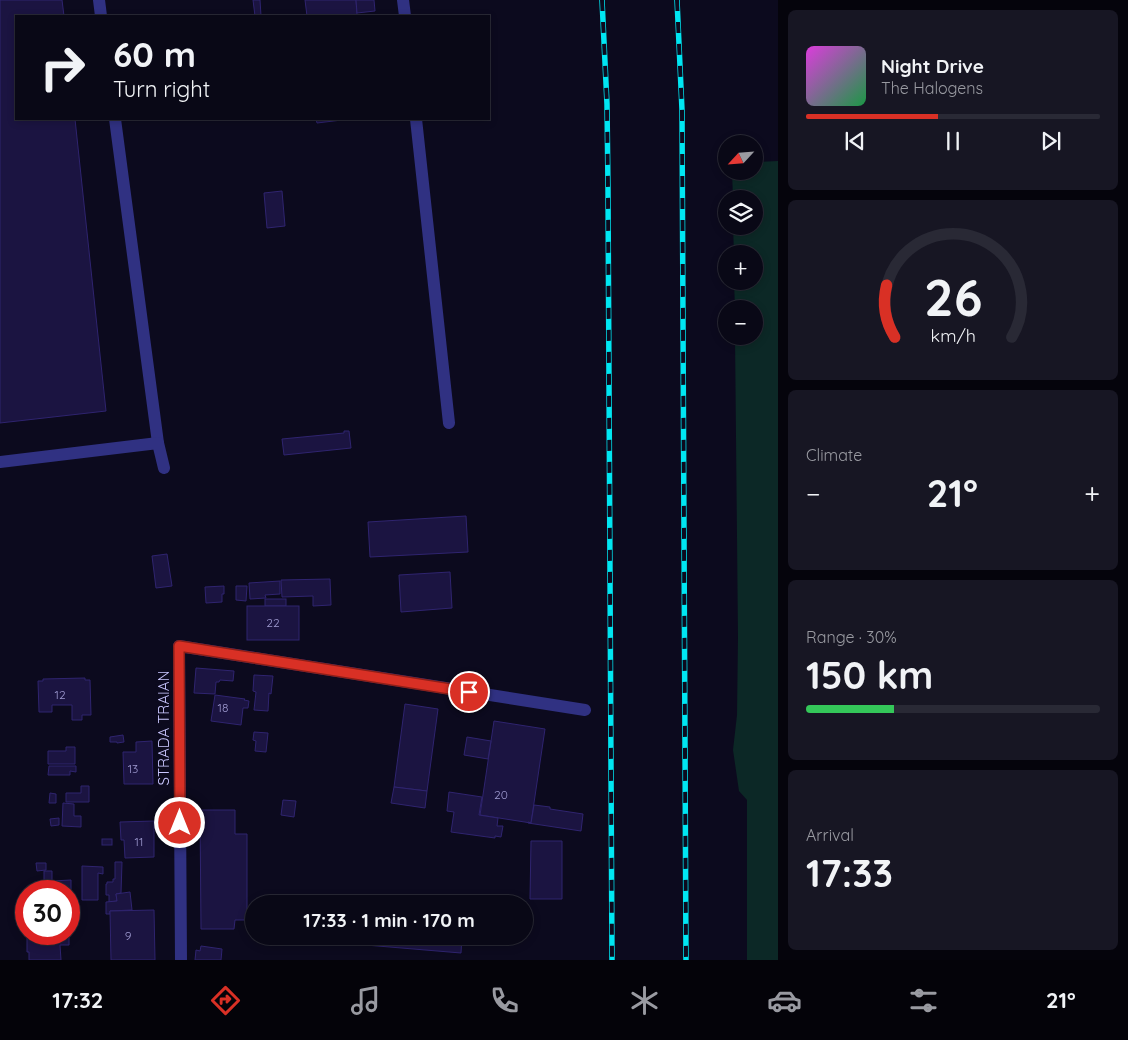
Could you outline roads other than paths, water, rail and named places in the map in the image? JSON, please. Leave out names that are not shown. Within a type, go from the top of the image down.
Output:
[{"type":"street","points":[[99,0],[101,15]]},
{"type":"street","points":[[403,0],[405,15]]},
{"type":"street","points":[[115,120],[158,443],[164,468]]},
{"type":"street","points":[[416,120],[449,423]]},
{"type":"street","points":[[0,462],[158,443]]},
{"type":"street","name":"STRADA TRAIAN","points":[[181,960],[179,646],[585,710]]},
{"type":"railway","points":[[602,0],[607,104],[608,189],[612,960]]},
{"type":"railway","points":[[677,0],[682,110],[686,960]]}]
